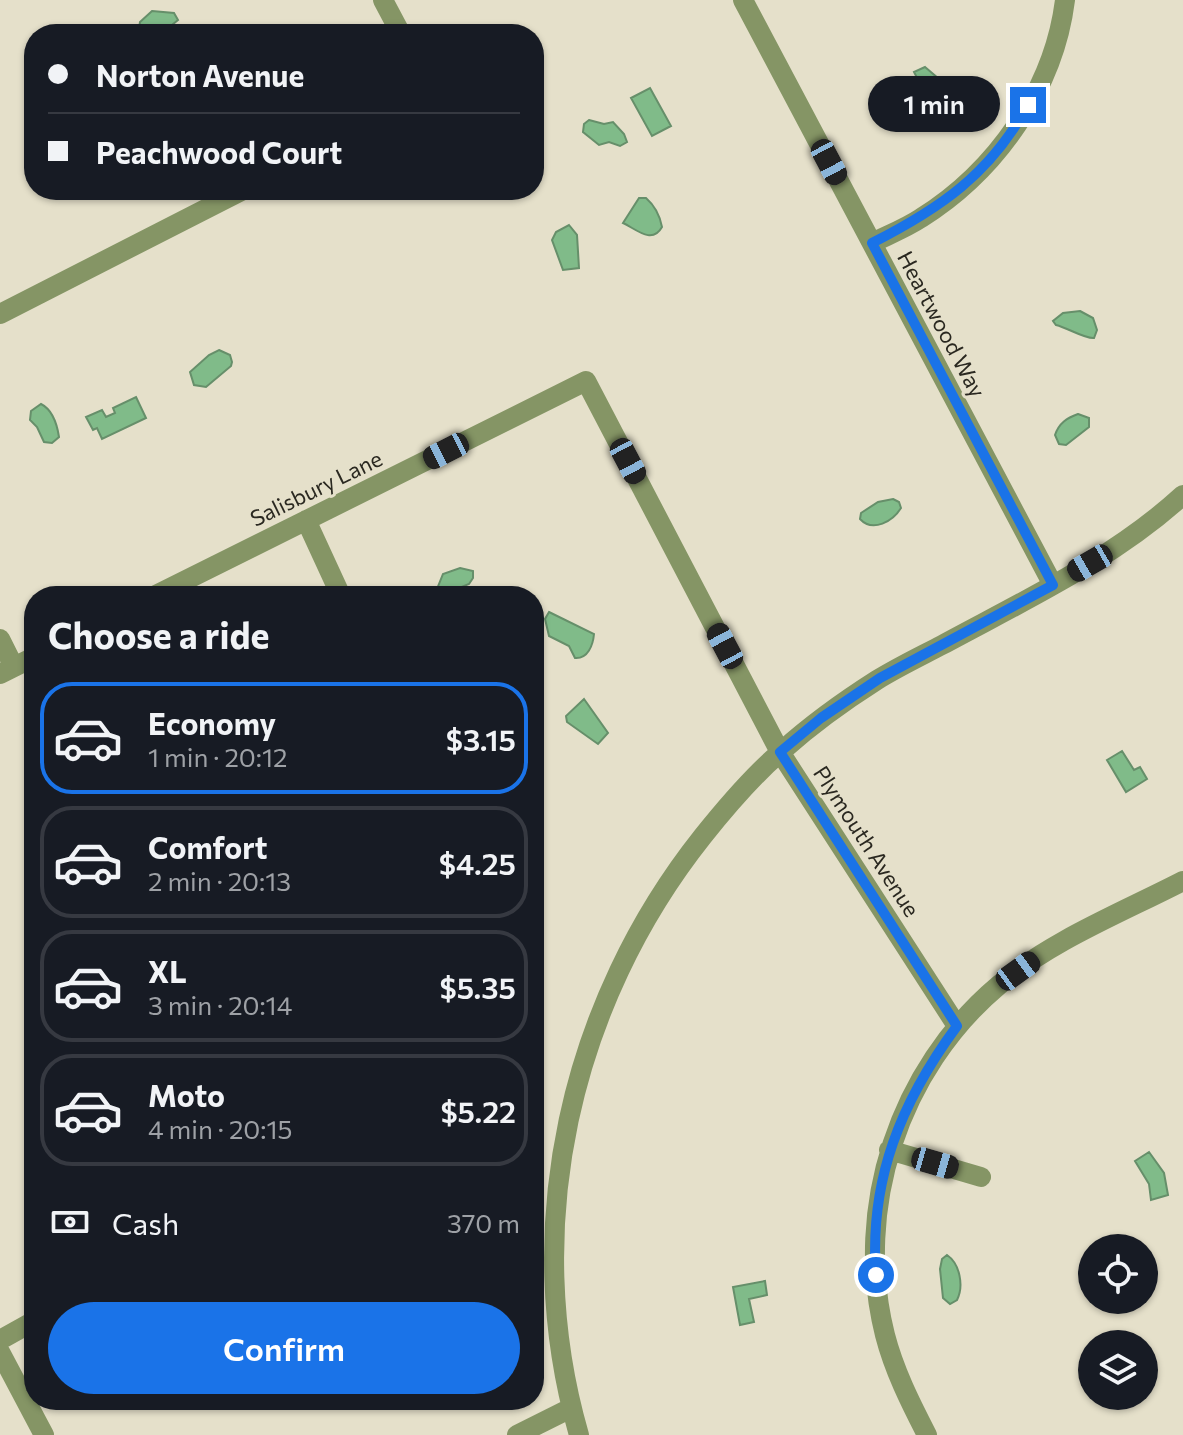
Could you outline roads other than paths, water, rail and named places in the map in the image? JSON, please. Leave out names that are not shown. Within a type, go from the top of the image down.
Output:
[{"type":"street","points":[[383,0],[396,24]]},
{"type":"street","name":"Heartwood Way","points":[[743,0],[1053,585]]},
{"type":"street","points":[[872,243],[921,219],[961,189],[991,159],[1018,124],[1039,86],[1055,46],[1065,0]]},
{"type":"street","points":[[0,314],[223,200]]},
{"type":"street","name":"Salisbury Lane","points":[[174,586],[586,381]]},
{"type":"street","name":"Plymouth Avenue","points":[[586,381],[780,752],[957,1026]]},
{"type":"street","points":[[579,1435],[571,1408],[558,1327],[553,1254],[558,1174],[584,1057],[611,987],[642,923],[681,863],[725,808],[780,752],[821,718],[880,678],[1108,553],[1165,512],[1183,495]]},
{"type":"street","points":[[306,520],[336,586]]},
{"type":"street","points":[[0,639],[7,670]]},
{"type":"street","points":[[927,1435],[902,1387],[885,1335],[874,1251],[877,1209],[889,1150],[902,1115],[923,1075],[957,1026],[999,985],[1037,956],[1183,881]]},
{"type":"street","points":[[889,1150],[981,1177]]},
{"type":"street","points":[[0,1340],[24,1327]]},
{"type":"street","points":[[0,1352],[24,1397]]},
{"type":"street","points":[[517,1435],[571,1408]]},
{"type":"street","points":[[31,1410],[44,1435]]}]
